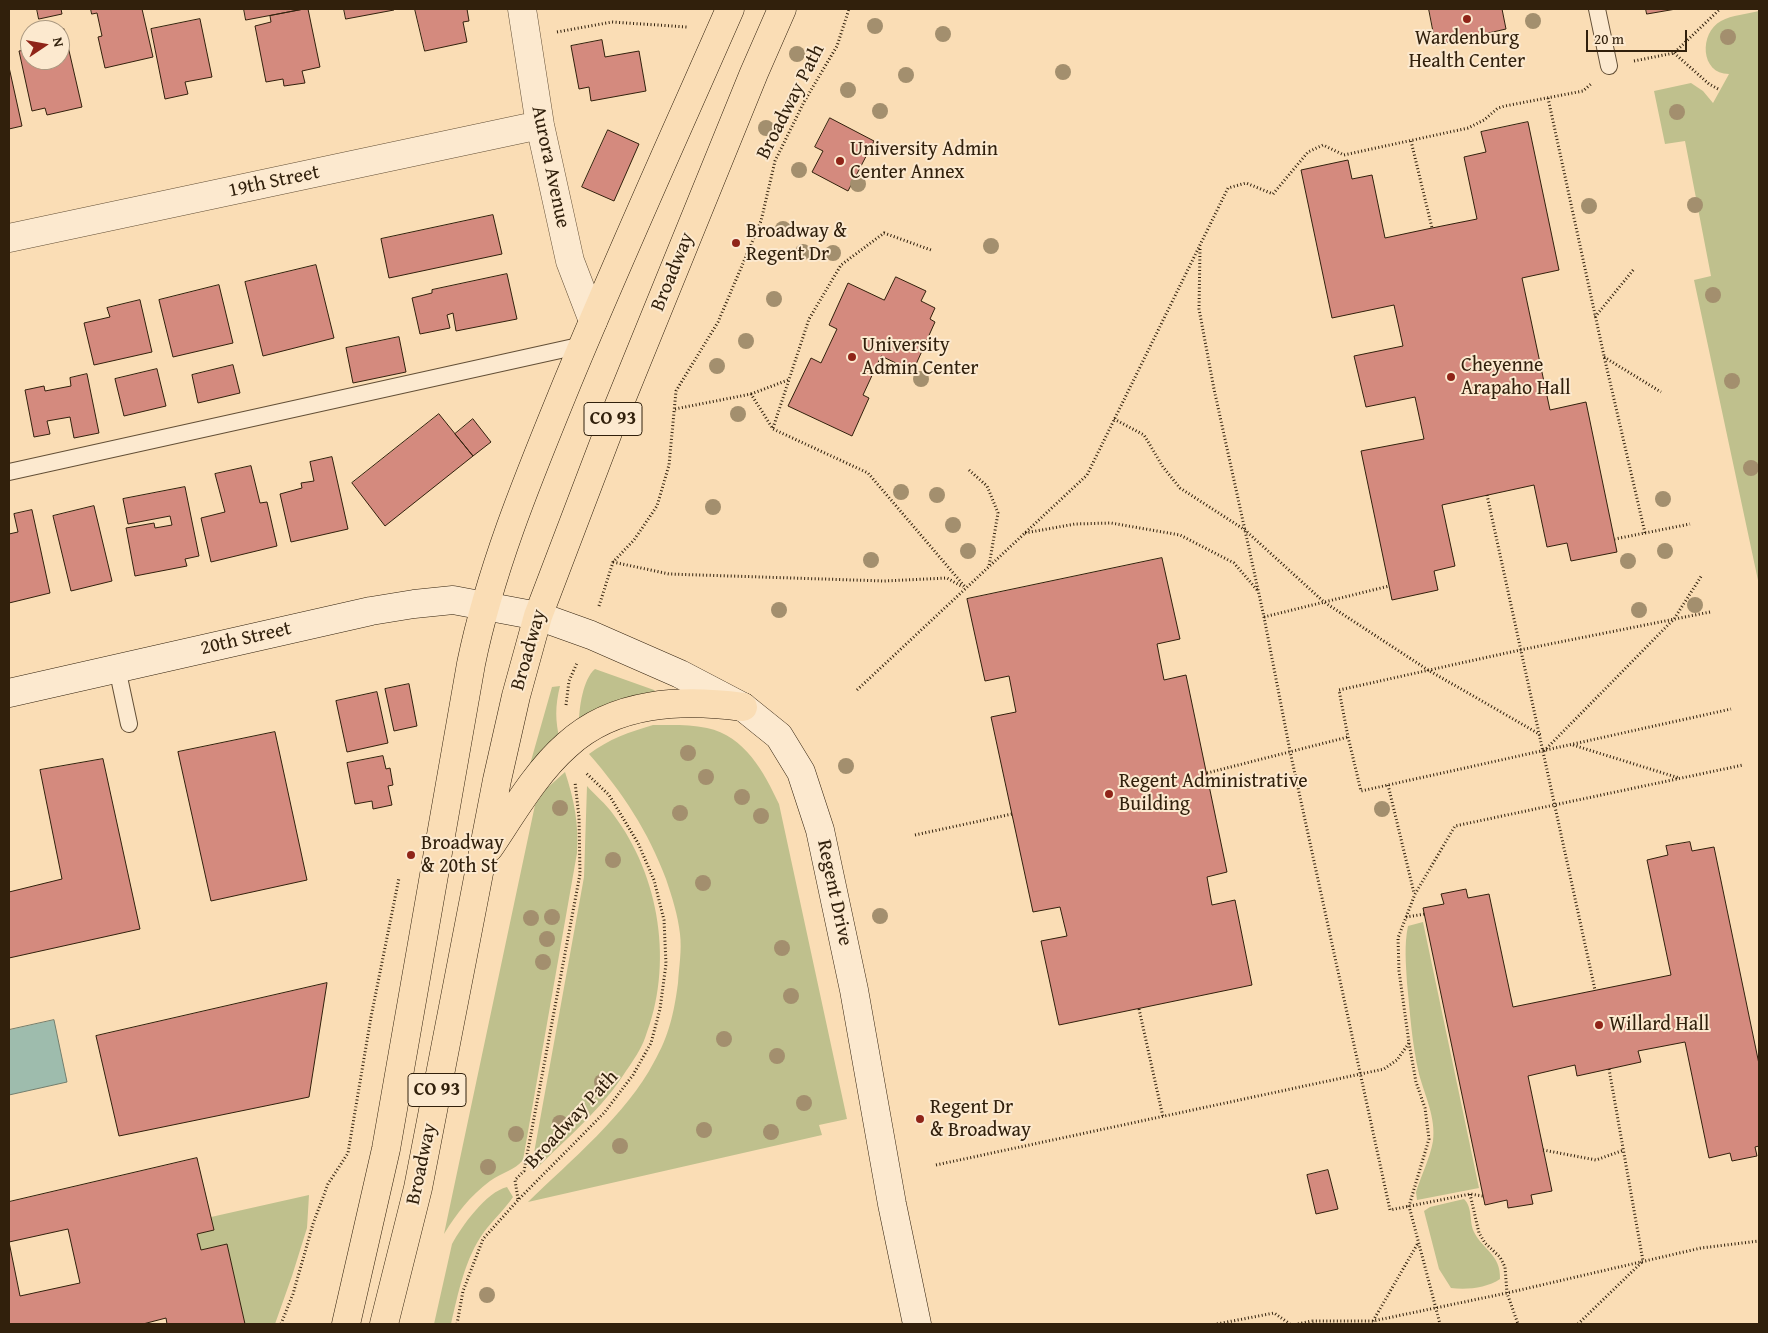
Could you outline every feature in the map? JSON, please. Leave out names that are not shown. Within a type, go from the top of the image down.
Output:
[{"type":"main road","name":"Broadway","points":[[346,1324],[386,1149],[471,664],[486,605],[519,500],[588,333],[730,9]]},
{"type":"main road","name":"Broadway","points":[[384,1324],[418,1188],[514,706],[538,616],[610,426],[782,9]]},
{"type":"main road","points":[[483,855],[543,771],[566,746],[587,729],[609,717],[660,705],[711,703],[743,708]]},
{"type":"street","name":"Aurora Avenue","points":[[522,9],[540,125],[588,333]]},
{"type":"street","name":"19th Street","points":[[9,238],[540,125]]},
{"type":"street","name":"20th Street","points":[[9,693],[371,611],[414,604],[453,600],[538,616]]},
{"type":"street","name":"Regent Drive","points":[[538,616],[591,634],[680,674],[743,708],[779,736],[801,772],[820,830],[854,990],[892,1204],[917,1324]]},
{"type":"lane","points":[[1597,9],[1609,66]]},
{"type":"lane","points":[[9,472],[588,333]]},
{"type":"lane","points":[[117,668],[129,724]]},
{"type":"path","name":"Broadway Path","points":[[849,9],[837,46],[804,102],[775,161],[761,221],[718,322],[676,391],[669,465],[657,506],[634,540],[613,562],[669,574],[884,581],[947,578],[966,588]]},
{"type":"path","points":[[857,690],[1087,475],[1228,188],[1246,183],[1273,194],[1308,152],[1322,145],[1344,155],[1468,128],[1484,120],[1498,108],[1583,91],[1609,66],[1674,53],[1720,9]]},
{"type":"path","points":[[526,37],[612,22],[693,27]]},
{"type":"path","points":[[1674,53],[1709,84],[1720,90]]},
{"type":"path","points":[[1548,98],[1645,533]]},
{"type":"path","points":[[1411,141],[1432,228]]},
{"type":"path","points":[[773,429],[809,319],[841,264],[884,233],[931,250]]},
{"type":"path","points":[[1200,246],[1199,309],[1214,389],[1264,617],[1290,751],[1390,1210],[1470,1194],[1483,1196]]},
{"type":"path","points":[[1596,317],[1634,269]]},
{"type":"path","points":[[1604,356],[1661,392]]},
{"type":"path","points":[[674,409],[751,394],[789,380]]},
{"type":"path","points":[[751,394],[773,429],[868,474],[966,588]]},
{"type":"path","points":[[1114,419],[1144,436],[1163,467],[1180,488],[1245,530],[1324,602],[1428,670],[1541,735]]},
{"type":"path","points":[[969,470],[987,486],[998,513],[989,567]]},
{"type":"path","points":[[1487,495],[1596,990]]},
{"type":"path","points":[[1025,533],[1075,524],[1111,523],[1180,535],[1234,563],[1258,591]]},
{"type":"path","points":[[1615,540],[1690,524]]},
{"type":"path","points":[[1544,751],[1674,619],[1702,575]]},
{"type":"path","points":[[1264,617],[1389,586]]},
{"type":"path","points":[[1710,612],[1520,650],[1340,690],[1348,737],[1361,791],[1731,710]]},
{"type":"path","points":[[1207,773],[1348,737]]},
{"type":"path","points":[[1573,745],[1680,779]]},
{"type":"path","points":[[1440,1324],[1409,1206],[1428,1139],[1425,1108],[1416,1082],[1409,1043],[1399,971],[1398,938],[1414,894],[1455,826],[1743,765]]},
{"type":"path","name":"Broadway Path","points":[[458,1324],[463,1291],[483,1239],[519,1199],[604,1113],[633,1076],[651,1044],[660,1009],[666,964],[664,920],[654,880],[638,843],[609,795],[584,770]]},
{"type":"path","points":[[519,1199],[515,1180],[524,1171],[580,874],[576,774]]},
{"type":"path","points":[[1388,785],[1414,894]]},
{"type":"path","points":[[915,835],[1012,814]]},
{"type":"path","points":[[281,1324],[293,1294],[313,1224],[328,1184],[348,1153],[371,1017],[400,872]]},
{"type":"path","points":[[1406,916],[1424,914]]},
{"type":"path","points":[[1139,1009],[1163,1117]]},
{"type":"path","points":[[936,1165],[1384,1069],[1397,1060],[1409,1043]]},
{"type":"path","points":[[1609,1069],[1643,1261]]},
{"type":"path","points":[[1543,1150],[1596,1160],[1624,1150]]},
{"type":"path","points":[[1470,1194],[1479,1233],[1505,1267],[1507,1293],[1518,1324]]},
{"type":"path","points":[[1298,1324],[1373,1321],[1507,1293],[1701,1248],[1759,1241]]},
{"type":"path","points":[[1373,1321],[1418,1242]]},
{"type":"path","points":[[1754,1242],[1759,1246]]},
{"type":"path","points":[[1578,1324],[1643,1261]]},
{"type":"path","points":[[1216,1324],[1274,1313],[1290,1324]]},
{"type":"green space","points":[[1759,11],[1759,585],[1694,280],[1711,276],[1685,141],[1665,144],[1654,91],[1691,83],[1703,91],[1713,103],[1729,74],[1719,72],[1712,67],[1708,60],[1706,43],[1709,34],[1714,27],[1725,19]]},
{"type":"green space","points":[[595,669],[656,692],[579,723],[581,702],[587,680]]},
{"type":"green space","points":[[560,686],[556,714],[560,741],[525,782],[552,687]]},
{"type":"green space","points":[[653,725],[707,728],[720,732],[732,739],[743,747],[760,768],[779,804],[847,1119],[819,1125],[822,1135],[528,1202],[597,1136],[629,1100],[654,1062],[664,1043],[670,1024],[678,983],[681,946],[673,899],[659,861],[634,813],[589,754],[620,736]]},
{"type":"green space","points":[[565,772],[575,812],[577,853],[523,1160],[490,1181],[476,1193],[459,1212],[444,1234],[535,805],[546,789]]},
{"type":"green space","points":[[587,786],[613,814],[629,838],[642,865],[658,922],[660,951],[659,981],[654,1010],[645,1038],[617,1085],[596,1110],[536,1169],[532,1164],[584,877]]},
{"type":"green space","points":[[1423,922],[1479,1188],[1417,1200],[1416,1192],[1430,1154],[1434,1132],[1415,1051],[1407,983],[1406,947],[1408,926]]},
{"type":"green space","points":[[507,1187],[513,1197],[477,1242],[463,1276],[451,1324],[434,1324],[452,1244],[468,1219],[483,1202],[499,1190]]},
{"type":"green space","points":[[309,1195],[307,1228],[275,1324],[245,1324],[227,1244],[201,1250],[197,1234],[214,1230],[211,1217]]},
{"type":"green space","points":[[1464,1199],[1469,1207],[1474,1232],[1495,1258],[1500,1271],[1500,1279],[1477,1288],[1464,1289],[1451,1288],[1439,1269],[1424,1211],[1430,1207]]},
{"type":"shaded area","points":[[54,1020],[67,1082],[9,1095],[9,1030]]},
{"type":"building","points":[[37,9],[61,9],[62,14],[39,19]]},
{"type":"building","points":[[91,9],[142,9],[153,57],[105,68],[98,37],[102,36],[97,13],[92,14]]},
{"type":"building","points":[[244,9],[304,9],[246,20]]},
{"type":"building","points":[[308,9],[320,67],[302,71],[305,83],[284,86],[283,79],[266,82],[255,26],[271,22],[270,16]]},
{"type":"building","points":[[344,9],[394,9],[394,10],[346,19]]},
{"type":"building","points":[[415,9],[467,9],[469,21],[463,22],[467,42],[425,51]]},
{"type":"building","name":"Wardenburg Health Center","points":[[1429,9],[1502,9],[1506,29],[1436,45]]},
{"type":"building","points":[[1646,9],[1676,9],[1647,14]]},
{"type":"building","points":[[200,19],[212,77],[185,82],[188,94],[165,99],[151,29]]},
{"type":"building","points":[[602,40],[605,57],[639,51],[646,91],[591,101],[589,87],[579,89],[571,46]]},
{"type":"building","points":[[70,55],[82,107],[47,115],[45,108],[32,111],[23,70],[70,70]]},
{"type":"building","points":[[9,67],[22,126],[9,129]]},
{"type":"building","name":"University Admin Center Annex","points":[[830,118],[874,141],[848,191],[812,172],[823,151],[815,147]]},
{"type":"building","name":"Cheyenne Arapaho Hall","points":[[1528,122],[1559,270],[1522,278],[1550,410],[1586,402],[1617,552],[1571,561],[1567,543],[1547,547],[1534,485],[1442,505],[1455,566],[1434,571],[1438,590],[1392,600],[1361,451],[1424,439],[1415,397],[1366,407],[1354,356],[1403,346],[1394,305],[1332,318],[1301,170],[1348,160],[1352,179],[1372,175],[1385,238],[1477,219],[1464,157],[1486,152],[1481,132]]},
{"type":"building","points":[[608,130],[639,144],[614,201],[582,187]]},
{"type":"building","points":[[493,215],[502,254],[389,278],[381,239]]},
{"type":"building","points":[[316,265],[334,338],[263,356],[245,282]]},
{"type":"building","points":[[507,274],[517,319],[456,331],[453,313],[447,315],[450,328],[420,334],[412,298],[432,293],[432,290]]},
{"type":"building","name":"University Admin Center","points":[[896,277],[926,291],[921,301],[935,308],[930,319],[935,322],[913,371],[881,356],[863,395],[869,398],[852,436],[788,406],[811,358],[821,363],[837,329],[829,325],[848,283],[884,300]]},
{"type":"building","points":[[219,285],[233,343],[173,357],[159,300]]},
{"type":"building","points":[[140,300],[152,352],[94,365],[84,323],[110,317],[107,308]]},
{"type":"building","points":[[399,337],[406,372],[353,383],[346,348]]},
{"type":"building","points":[[233,365],[240,393],[198,403],[192,375]]},
{"type":"building","points":[[157,369],[166,406],[124,416],[115,379]]},
{"type":"building","points":[[87,374],[99,433],[74,438],[70,417],[47,421],[50,434],[34,437],[25,390],[44,386],[45,391],[71,386],[70,378]]},
{"type":"building","points":[[439,414],[473,456],[385,526],[352,483]]},
{"type":"building","points":[[473,419],[491,442],[473,456],[455,434]]},
{"type":"building","points":[[332,457],[348,529],[291,542],[280,494],[302,488],[301,483],[314,481],[310,462]]},
{"type":"building","points":[[251,466],[260,503],[267,502],[277,546],[211,562],[201,518],[225,512],[215,474]]},
{"type":"building","points":[[185,487],[199,556],[185,559],[187,566],[135,576],[126,528],[154,523],[155,528],[172,525],[170,516],[128,524],[123,499]]},
{"type":"building","points":[[94,506],[112,581],[71,591],[53,516]]},
{"type":"building","points":[[32,510],[50,593],[9,603],[9,534],[18,532],[14,514]]},
{"type":"building","name":"Regent Administrative Building","points":[[1162,558],[1180,639],[1157,644],[1164,680],[1186,675],[1227,872],[1207,877],[1212,905],[1235,900],[1252,985],[1059,1025],[1041,941],[1067,936],[1060,907],[1033,912],[991,717],[1016,712],[1009,676],[985,681],[967,599]]},
{"type":"building","points":[[409,684],[417,726],[394,731],[385,689]]},
{"type":"building","points":[[377,692],[388,743],[347,752],[336,701]]},
{"type":"building","points":[[275,732],[307,880],[211,901],[178,752]]},
{"type":"building","points":[[383,756],[386,769],[390,768],[393,785],[388,786],[392,805],[373,809],[372,801],[355,804],[347,763]]},
{"type":"building","points":[[103,759],[140,929],[9,958],[9,892],[62,879],[40,770]]},
{"type":"building","name":"Willard Hall","points":[[1690,842],[1692,851],[1714,847],[1759,1064],[1759,1146],[1755,1147],[1757,1156],[1732,1161],[1730,1153],[1709,1158],[1685,1042],[1638,1051],[1641,1062],[1577,1076],[1575,1065],[1528,1076],[1552,1191],[1531,1195],[1533,1204],[1508,1208],[1507,1200],[1485,1205],[1423,908],[1444,904],[1441,894],[1466,889],[1468,898],[1489,894],[1513,1007],[1671,975],[1647,860],[1668,855],[1666,846]]},
{"type":"building","points":[[327,983],[309,1097],[119,1136],[96,1036]]},
{"type":"building","points":[[197,1158],[214,1230],[197,1234],[201,1250],[227,1244],[245,1324],[167,1324],[166,1318],[143,1324],[9,1324],[9,1202]],"holes":[[[68,1229],[80,1283],[20,1296],[9,1242]]]},
{"type":"building","points":[[1328,1170],[1338,1209],[1316,1214],[1307,1175]]},
{"type":"place","name":"Wardenburg Health Center","points":[[1467,19]]},
{"type":"place","name":"University Admin Center Annex","points":[[840,161]]},
{"type":"place","name":"Broadway & Regent Dr","points":[[736,243]]},
{"type":"place","name":"University Admin Center","points":[[852,357]]},
{"type":"place","name":"Cheyenne Arapaho Hall","points":[[1451,377]]},
{"type":"place","name":"Regent Administrative Building","points":[[1109,794]]},
{"type":"place","name":"Broadway & 20th St","points":[[411,855]]},
{"type":"place","name":"Willard Hall","points":[[1599,1025]]},
{"type":"place","name":"Regent Dr & Broadway","points":[[920,1119]]}]
